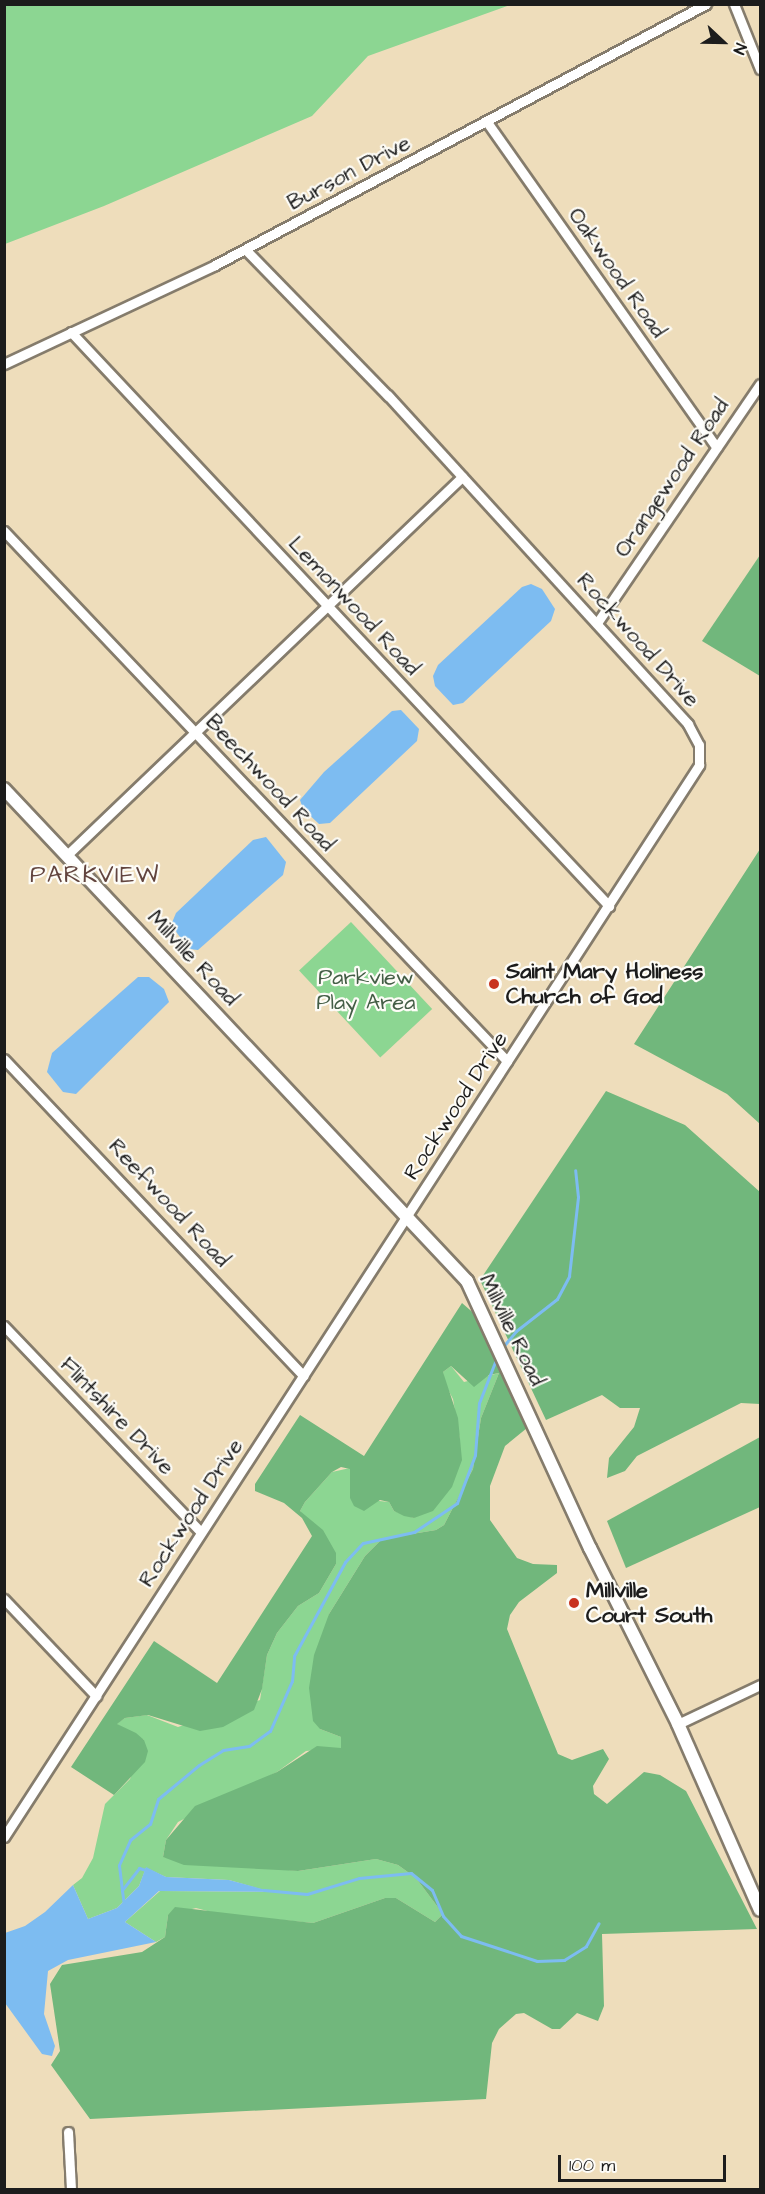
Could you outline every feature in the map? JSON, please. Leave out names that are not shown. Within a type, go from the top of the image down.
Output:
[{"type":"street","name":"Burson Drive","points":[[4,364],[246,250],[706,4]]},
{"type":"street","points":[[734,4],[760,69]]},
{"type":"street","name":"Oakwood Road","points":[[487,122],[716,447]]},
{"type":"street","name":"Rockwood Drive","points":[[4,1837],[695,773],[699,753],[688,724],[462,477],[246,250]]},
{"type":"street","name":"Lemonwood Road","points":[[71,332],[609,906]]},
{"type":"street","name":"Orangewood Road","points":[[597,624],[760,384]]},
{"type":"street","points":[[67,855],[462,477]]},
{"type":"street","name":"Beechwood Road","points":[[4,531],[507,1061]]},
{"type":"street","name":"Millville Road","points":[[4,789],[460,1272],[474,1293],[590,1548],[678,1725],[760,1910]]},
{"type":"street","name":"Reefwood Road","points":[[4,1059],[304,1376]]},
{"type":"street","name":"Flintshire Drive","points":[[4,1326],[201,1532]]},
{"type":"street","points":[[4,1599],[96,1696]]},
{"type":"street","points":[[678,1725],[760,1685]]},
{"type":"street","points":[[68,2132],[71,2190]]},
{"type":"green space","points":[[5,4],[510,5],[368,56],[312,116],[104,206],[5,244]]},
{"type":"green space","points":[[760,555],[760,676],[702,641]]},
{"type":"green space","points":[[760,849],[760,1124],[727,1094],[634,1044]]},
{"type":"green space","name":"Parkview Play Area","points":[[351,922],[432,1009],[380,1057],[299,970]]},
{"type":"green space","points":[[606,1091],[685,1125],[760,1192],[760,1404],[741,1403],[637,1456],[625,1471],[607,1478],[609,1458],[634,1427],[640,1408],[620,1408],[602,1395],[546,1420],[480,1280]]},
{"type":"green space","points":[[462,1303],[477,1316],[527,1428],[505,1446],[490,1486],[490,1520],[517,1558],[533,1564],[557,1565],[557,1573],[519,1602],[510,1615],[507,1629],[558,1754],[572,1760],[603,1749],[609,1759],[593,1786],[594,1794],[607,1804],[644,1772],[660,1775],[686,1791],[757,1929],[602,1934],[604,2006],[598,2021],[577,2013],[560,2029],[552,2029],[524,2013],[516,2014],[499,2029],[492,2043],[486,2099],[90,2119],[51,2065],[60,2051],[50,1984],[62,1965],[142,1952],[165,1937],[168,1915],[175,1907],[313,1923],[385,1898],[396,1898],[435,1922],[443,1914],[416,1878],[398,1865],[376,1859],[298,1871],[184,1865],[163,1857],[166,1840],[195,1806],[277,1772],[317,1746],[341,1748],[341,1737],[320,1729],[313,1721],[309,1688],[314,1655],[329,1614],[365,1556],[382,1539],[436,1530],[444,1525],[473,1469],[481,1418],[499,1373],[489,1375],[474,1387],[451,1366],[443,1372],[458,1418],[462,1460],[452,1487],[433,1511],[414,1518],[404,1516],[394,1511],[389,1502],[380,1500],[364,1511],[354,1506],[350,1498],[350,1469],[341,1467],[332,1472],[305,1502],[300,1511],[323,1530],[336,1553],[336,1564],[319,1593],[298,1606],[277,1633],[267,1655],[262,1689],[254,1710],[223,1727],[200,1731],[148,1715],[125,1718],[117,1724],[136,1733],[144,1740],[148,1751],[145,1762],[114,1795],[71,1767],[154,1641],[217,1683],[312,1536],[302,1518],[284,1503],[255,1491],[255,1484],[300,1415],[364,1456]]},
{"type":"green space","points":[[451,1366],[464,1382],[499,1373],[481,1418],[473,1469],[444,1525],[436,1530],[382,1539],[365,1556],[329,1614],[320,1729],[341,1737],[341,1748],[306,1751],[277,1772],[178,1822],[166,1840],[163,1857],[298,1871],[376,1859],[398,1865],[416,1878],[443,1914],[435,1922],[396,1898],[385,1898],[313,1923],[219,1914],[196,1908],[168,1915],[165,1937],[156,1942],[125,1922],[160,1891],[271,1892],[229,1880],[166,1877],[146,1868],[139,1886],[117,1908],[88,1919],[73,1885],[82,1878],[93,1858],[105,1804],[130,1779],[144,1740],[116,1724],[125,1718],[147,1715],[178,1727],[260,1700],[267,1655],[277,1633],[298,1606],[319,1593],[336,1564],[300,1511],[305,1502],[332,1472],[350,1468],[350,1498],[389,1502],[394,1511],[414,1518],[460,1440],[453,1399],[444,1382],[443,1372]]},
{"type":"green space","points":[[760,1437],[760,1507],[626,1568],[607,1521]]},
{"type":"water","points":[[531,584],[542,589],[555,609],[551,621],[463,703],[453,705],[435,686],[433,676],[438,665],[522,587]]},
{"type":"water","points":[[401,710],[419,729],[417,741],[330,823],[319,824],[303,809],[300,800],[324,772],[392,711]]},
{"type":"water","points":[[266,837],[286,862],[283,875],[198,950],[189,949],[171,925],[176,913],[253,840]]},
{"type":"water","points":[[138,977],[149,977],[164,989],[169,1002],[76,1094],[63,1092],[47,1072],[52,1053]]},
{"type":"water","points":[[146,1867],[166,1877],[229,1880],[273,1892],[159,1891],[125,1922],[156,1942],[68,1960],[48,1971],[44,2014],[55,2046],[52,2056],[42,2054],[5,2003],[5,1933],[25,1926],[45,1912],[73,1885],[88,1919],[117,1908],[139,1886]]},
{"type":"waterway","points":[[501,1349],[516,1331],[557,1299],[569,1276],[578,1197],[575,1170]]},
{"type":"waterway","points":[[122,1890],[119,1865],[130,1840],[150,1824],[158,1799],[199,1765],[223,1750],[249,1746],[270,1731],[292,1681],[294,1656],[345,1562],[363,1543],[414,1532],[457,1503],[475,1455],[479,1403],[495,1362]]},
{"type":"waterway","points":[[124,1905],[122,1890],[139,1868],[149,1871]]},
{"type":"waterway","points":[[264,1890],[307,1894],[359,1878],[411,1873],[432,1890],[443,1916],[461,1936],[537,1961],[564,1960],[586,1946],[599,1923]]},
{"type":"place","name":"Saint Mary Holiness Church of God","points":[[494,984]]},
{"type":"place","name":"Millville Court South","points":[[574,1603]]},
{"type":"district","name":"PARKVIEW","points":[[95,876]]}]
